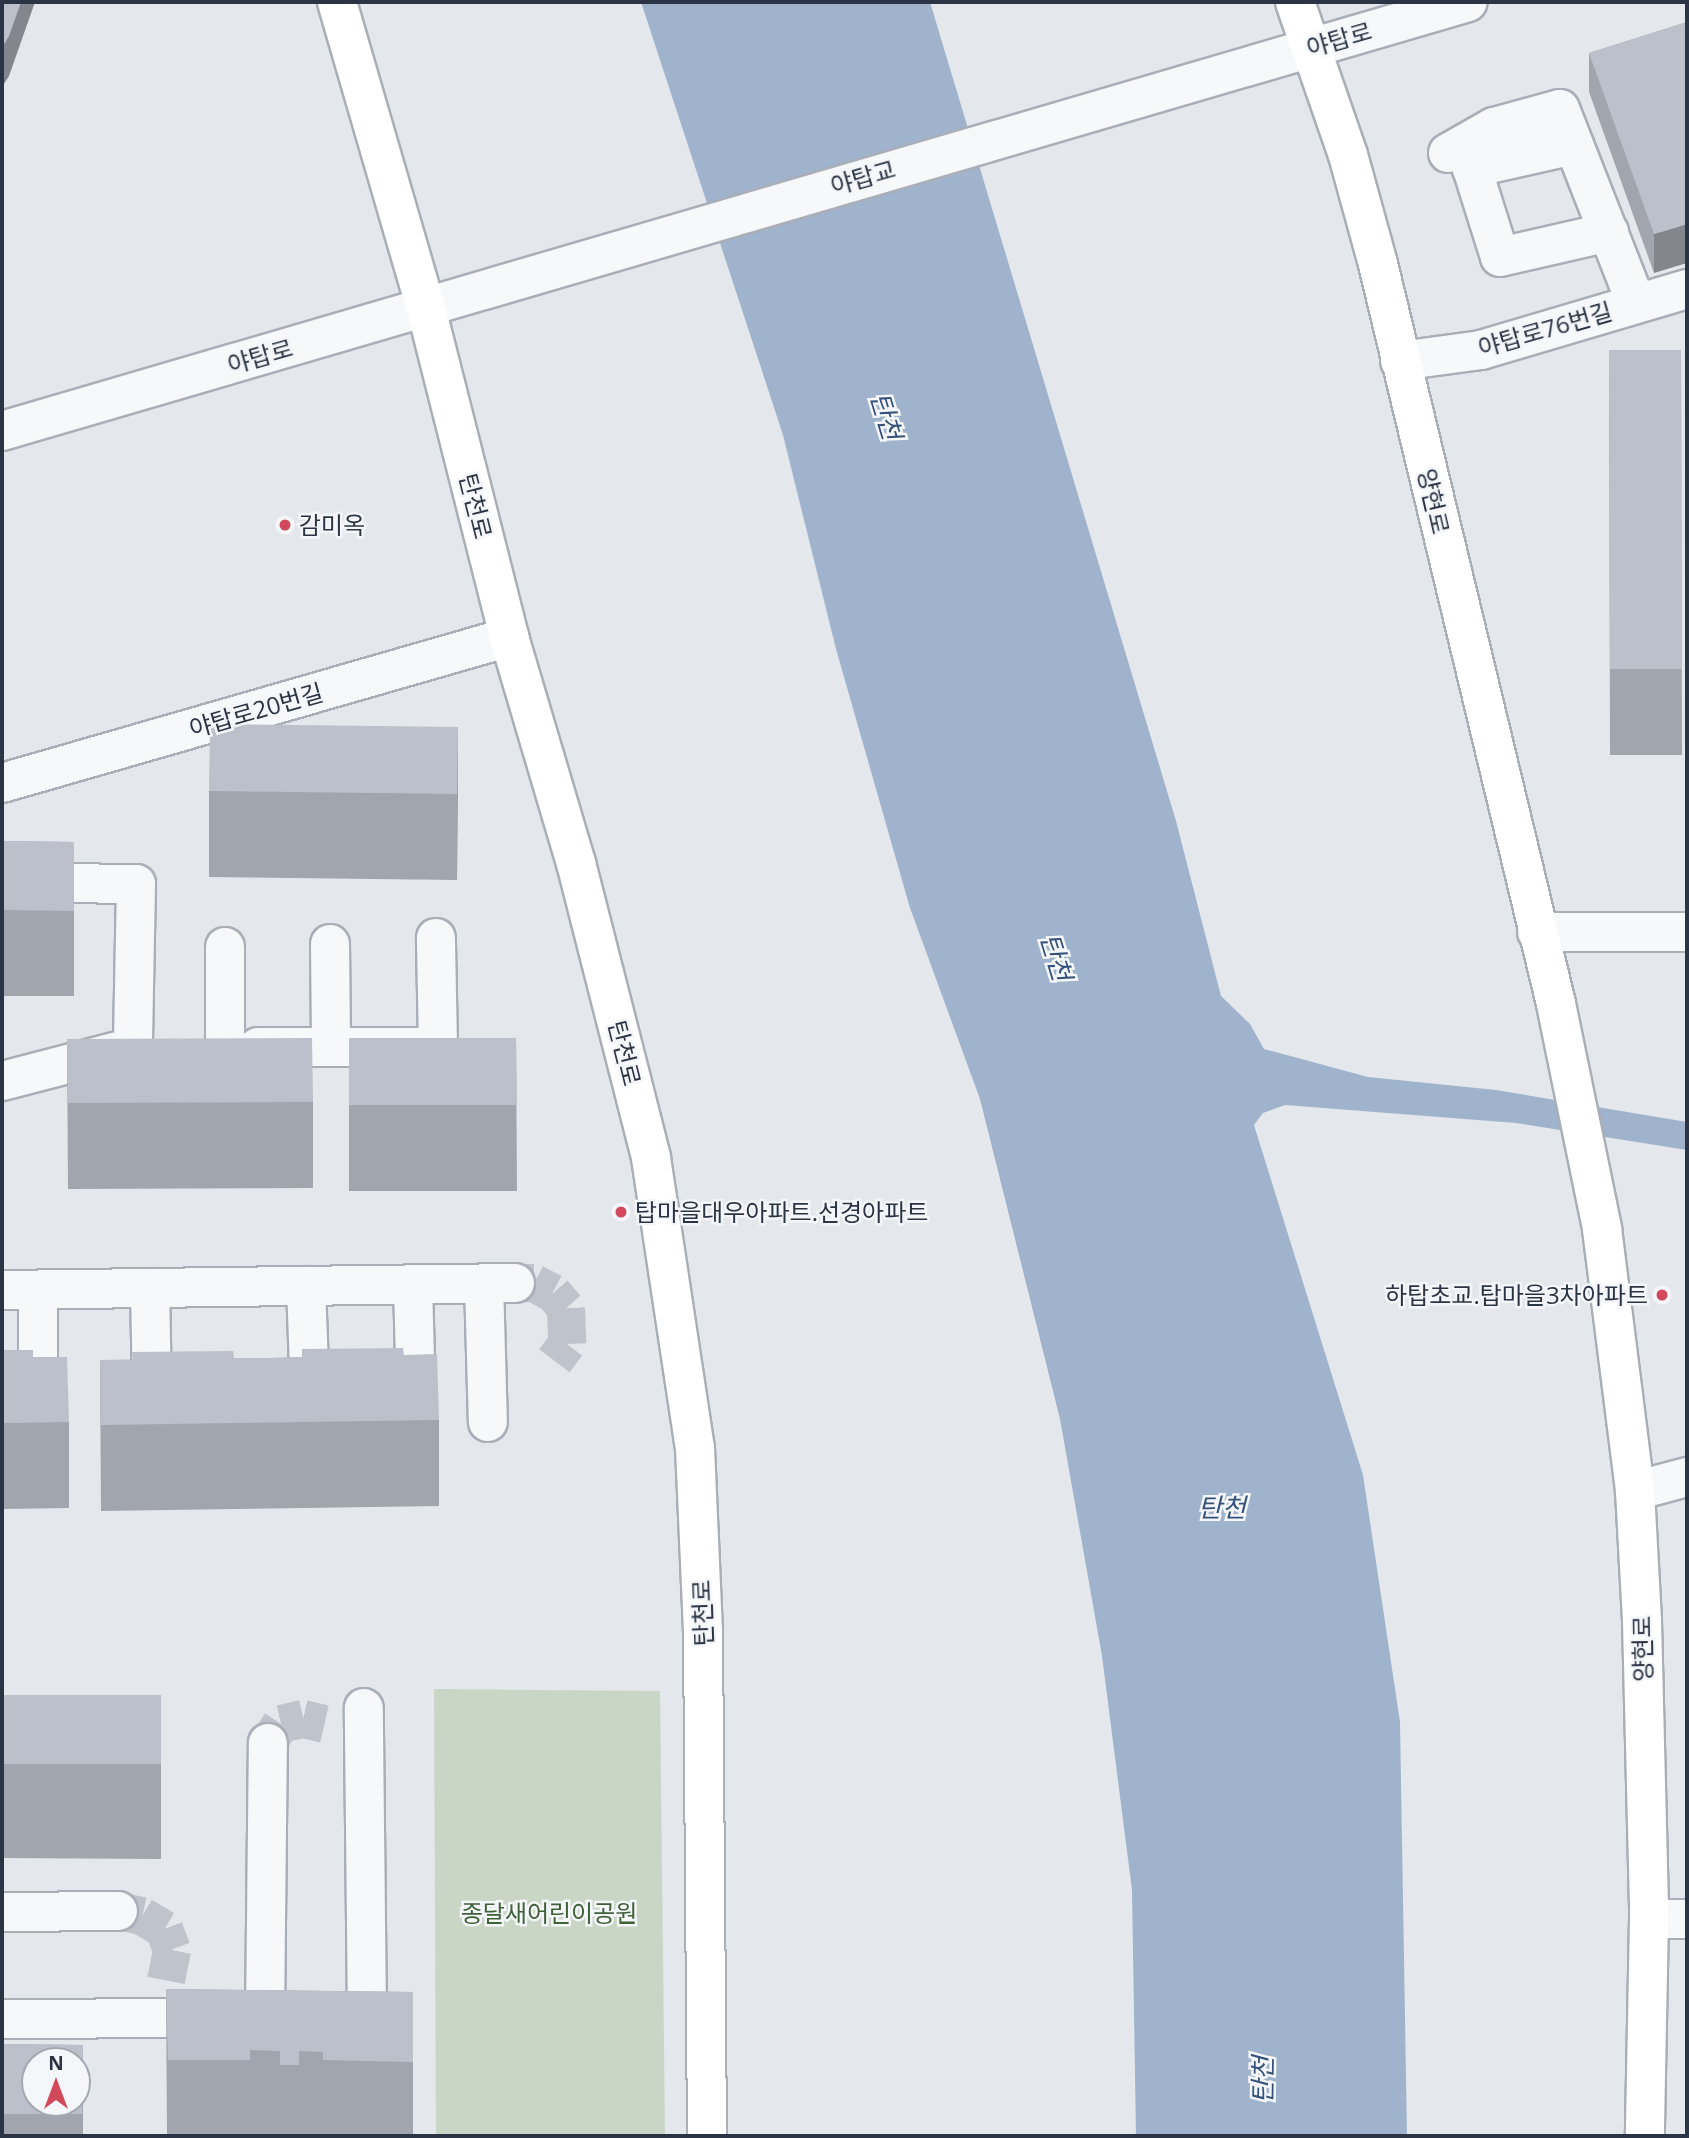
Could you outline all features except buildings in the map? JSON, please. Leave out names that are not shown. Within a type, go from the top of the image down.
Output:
[{"type":"main road","name":"탄천로","points":[[337,2],[426,308],[509,637],[576,863],[651,1158],[678,1317],[695,1448],[703,1631],[708,2136]]},
{"type":"main road","name":"양현로","points":[[1295,2],[1348,155],[1401,361],[1556,1004],[1590,1165],[1621,1360],[1636,1491],[1649,1918],[1645,2136]]},
{"type":"street","name":"야탑로","points":[[1209,76],[1468,2]]},
{"type":"street","name":"야탑교","points":[[517,278],[1209,76]]},
{"type":"street","points":[[1448,153],[1494,127],[1560,109],[1636,303]]},
{"type":"street","points":[[1574,145],[1472,168],[1500,257],[1609,232]]},
{"type":"street","name":"야탑로","points":[[2,431],[426,308],[517,278]]},
{"type":"street","name":"야탑로76번길","points":[[1401,361],[1481,350],[1687,289]]},
{"type":"street","name":"야탑로20번길","points":[[2,783],[509,637]]},
{"type":"street","points":[[2,882],[136,884],[133,1047]]},
{"type":"street","points":[[1537,932],[1687,932]]},
{"type":"street","points":[[2,1081],[133,1047],[438,1047],[436,937]]},
{"type":"street","points":[[330,944],[331,1047]]},
{"type":"street","points":[[225,947],[225,1047]]},
{"type":"street","points":[[38,1393],[20,1290],[500,1283],[488,1422]]},
{"type":"street","points":[[413,1284],[416,1395]]},
{"type":"street","points":[[306,1286],[310,1395]]},
{"type":"street","points":[[150,1289],[152,1394]]},
{"type":"street","points":[[1636,1491],[1687,1477]]},
{"type":"street","points":[[2,2019],[367,2017],[364,1708]]},
{"type":"street","points":[[265,2018],[268,1743]]},
{"type":"street","points":[[2,1912],[118,1911]]},
{"type":"street","points":[[1649,1918],[1687,1919]]},
{"type":"green space","name":"종달새어린이공원","points":[[434,1689],[660,1691],[665,2136],[436,2136]]},
{"type":"water","name":"탄천","points":[[641,2],[930,2],[1176,821],[1221,996],[1250,1024],[1264,1049],[1368,1077],[1496,1090],[1687,1122],[1687,1150],[1516,1123],[1285,1105],[1263,1113],[1254,1125],[1363,1475],[1400,1722],[1407,2136],[1136,2136],[1132,1890],[1102,1656],[1060,1419],[980,1099],[910,908],[836,649],[783,435]]},
{"type":"tunnel","points":[[515,1283],[534,1283],[553,1293],[566,1308],[567,1344],[554,1361]]},
{"type":"tunnel","points":[[268,1743],[281,1724],[303,1719],[324,1724]]},
{"type":"tunnel","points":[[118,1911],[142,1916],[164,1929],[172,1950],[166,1980]]},
{"type":"place","name":"감미옥","points":[[285,525]]},
{"type":"place","name":"탑마을대우아파트.선경아파트","points":[[621,1212]]},
{"type":"place","name":"하탑초교.탑마을3차아파트","points":[[1662,1295]]}]
